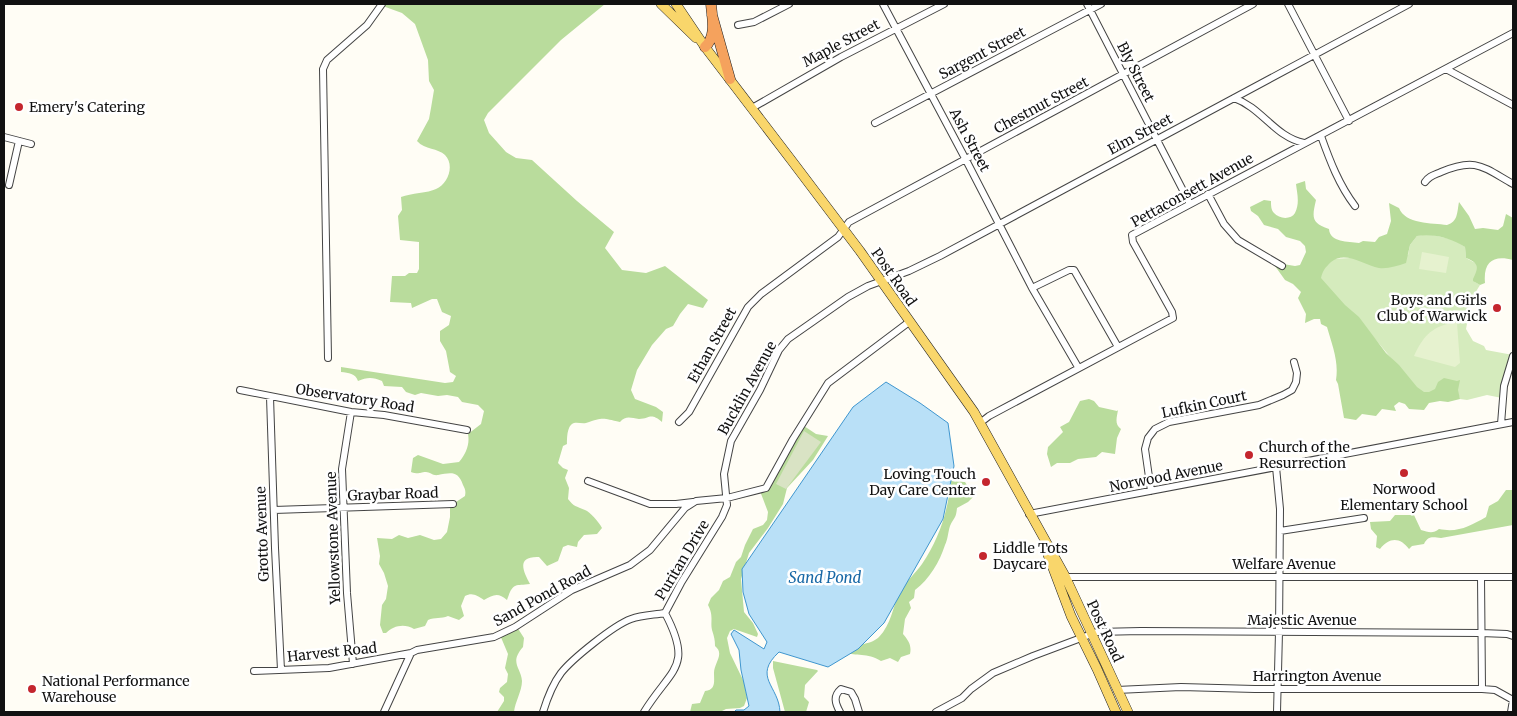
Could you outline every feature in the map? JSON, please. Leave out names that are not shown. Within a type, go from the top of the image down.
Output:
[{"type":"highway","points":[[705,47],[710,42],[712,35],[711,4]]},
{"type":"highway","points":[[712,15],[730,79]]},
{"type":"main road","name":"Post Road","points":[[661,4],[705,47]]},
{"type":"main road","name":"Post Road","points":[[676,4],[705,47],[880,280],[980,423],[1042,536],[1060,577],[1091,634],[1128,712]]},
{"type":"main road","name":"Post Road","points":[[1060,577],[1071,616],[1116,712]]},
{"type":"street","points":[[328,358],[322,69],[327,60],[367,25],[382,4]]},
{"type":"street","points":[[738,25],[754,22],[789,4]]},
{"type":"street","name":"Ash Street","points":[[883,4],[1032,288],[1078,367]]},
{"type":"street","name":"Maple Street","points":[[752,108],[810,74],[944,4]]},
{"type":"street","name":"Sargent Street","points":[[875,124],[1088,7],[1101,4]]},
{"type":"street","name":"Chestnut Street","points":[[843,230],[851,221],[1253,4]]},
{"type":"street","points":[[1288,4],[1349,121]]},
{"type":"street","name":"Elm Street","points":[[880,280],[920,266],[1408,4]]},
{"type":"street","name":"Bly Street","points":[[1088,7],[1190,204]]},
{"type":"street","name":"Pettaconsett Avenue","points":[[980,423],[1078,367],[1173,318],[1172,312],[1133,242],[1132,235],[1513,33]]},
{"type":"street","points":[[1446,69],[1513,105]]},
{"type":"street","points":[[1234,98],[1249,104],[1289,139],[1304,144]]},
{"type":"street","points":[[1320,136],[1334,171],[1355,206]]},
{"type":"street","points":[[4,137],[31,144]]},
{"type":"street","points":[[9,185],[19,141]]},
{"type":"street","points":[[1425,182],[1430,177],[1446,170],[1472,164],[1482,167],[1513,184]]},
{"type":"street","points":[[1208,194],[1224,224],[1238,240],[1282,266]]},
{"type":"street","name":"Ethan Street","points":[[679,422],[689,412],[748,307],[761,294],[838,237],[843,230]]},
{"type":"street","points":[[1032,288],[1068,270],[1074,270],[1118,347]]},
{"type":"street","name":"Bucklin Avenue","points":[[727,498],[724,474],[730,441],[779,350],[798,331],[848,297],[880,280]]},
{"type":"street","points":[[588,482],[650,504],[676,504],[727,498],[766,488],[828,383],[909,322]]},
{"type":"street","points":[[1501,424],[1504,386],[1513,356]]},
{"type":"street","name":"Lufkin Court","points":[[1151,492],[1145,449],[1148,438],[1155,429],[1169,422],[1259,405],[1283,395],[1292,390],[1296,382],[1297,373],[1294,362]]},
{"type":"street","name":"Observatory Road","points":[[240,390],[351,412],[384,415],[467,430]]},
{"type":"street","name":"Grotto Avenue","points":[[270,397],[281,670]]},
{"type":"street","name":"Yellowstone Avenue","points":[[351,412],[343,460],[347,593],[353,664]]},
{"type":"street","name":"Norwood Avenue","points":[[1029,514],[1513,422]]},
{"type":"street","points":[[1276,468],[1280,509],[1277,712]]},
{"type":"street","name":"Puritan Drive","points":[[644,712],[673,673],[679,661],[680,648],[665,613],[681,583],[722,517],[727,505],[727,498]]},
{"type":"street","name":"Sand Pond Road","points":[[411,653],[417,650],[494,637],[515,627],[572,590],[630,565],[650,550],[685,508],[696,501]]},
{"type":"street","name":"Graybar Road","points":[[274,510],[453,504]]},
{"type":"street","points":[[1280,531],[1364,518]]},
{"type":"street","name":"Welfare Avenue","points":[[1060,577],[1513,577]]},
{"type":"street","points":[[1481,577],[1482,689]]},
{"type":"street","points":[[543,712],[548,696],[561,673],[585,651],[628,620],[639,616],[665,613]]},
{"type":"street","name":"Majestic Avenue","points":[[936,712],[962,698],[993,673],[1097,632],[1481,633],[1513,636]]},
{"type":"street","points":[[384,712],[411,653]]},
{"type":"street","name":"Harvest Road","points":[[254,672],[329,668],[411,653]]},
{"type":"street","name":"Harrington Avenue","points":[[1117,690],[1181,687],[1482,689],[1495,690],[1513,700]]},
{"type":"street","points":[[840,712],[835,698],[837,692],[841,689],[851,692],[859,712]]},
{"type":"street","points":[[1511,712],[1513,700]]},
{"type":"green space","points":[[380,4],[605,4],[561,40],[488,113],[484,120],[489,133],[506,152],[516,158],[532,160],[614,232],[605,248],[622,270],[646,273],[665,266],[708,300],[703,308],[688,304],[673,326],[666,329],[652,345],[637,370],[631,390],[635,399],[656,407],[663,412],[662,422],[652,417],[639,419],[629,417],[624,418],[620,422],[600,419],[584,423],[574,423],[570,426],[567,444],[563,446],[558,463],[568,470],[565,478],[569,488],[568,499],[597,520],[602,528],[597,534],[584,535],[578,542],[577,547],[568,545],[563,547],[558,561],[547,566],[539,557],[527,559],[523,565],[530,584],[515,586],[507,600],[498,595],[484,600],[470,594],[465,596],[461,606],[464,616],[459,620],[448,616],[428,620],[425,626],[414,629],[399,626],[386,633],[383,633],[380,625],[382,605],[386,599],[388,586],[379,564],[380,556],[377,538],[392,539],[399,535],[408,538],[420,535],[434,540],[441,539],[447,532],[450,506],[465,496],[461,480],[453,474],[436,475],[427,472],[411,472],[413,458],[418,455],[443,464],[459,462],[467,449],[468,434],[481,424],[484,411],[478,405],[462,402],[458,397],[421,393],[415,395],[406,392],[402,387],[384,386],[382,381],[370,378],[358,381],[353,375],[341,372],[341,367],[445,383],[453,382],[456,376],[450,372],[446,351],[440,341],[440,331],[449,325],[451,316],[442,312],[437,299],[432,299],[412,308],[411,303],[390,302],[392,276],[405,276],[409,273],[417,273],[419,269],[419,242],[400,240],[398,216],[402,210],[401,197],[440,187],[447,179],[450,164],[445,155],[417,141],[429,119],[434,90],[429,81],[428,60],[415,24],[402,13]]},
{"type":"green space","points":[[1305,181],[1306,189],[1316,200],[1314,219],[1316,222],[1329,229],[1330,234],[1336,239],[1345,241],[1359,243],[1363,241],[1375,242],[1379,237],[1387,234],[1391,221],[1389,203],[1399,208],[1402,213],[1413,220],[1447,225],[1451,224],[1455,219],[1459,202],[1475,229],[1498,230],[1503,226],[1506,214],[1513,218],[1513,260],[1500,258],[1491,261],[1486,269],[1485,283],[1480,285],[1473,281],[1477,266],[1466,258],[1465,247],[1448,239],[1429,235],[1417,236],[1410,245],[1406,263],[1389,268],[1379,268],[1355,259],[1342,257],[1331,262],[1324,269],[1321,278],[1345,305],[1359,317],[1386,353],[1399,365],[1417,387],[1424,392],[1429,392],[1435,389],[1438,382],[1444,378],[1460,380],[1458,390],[1460,399],[1429,403],[1424,410],[1409,409],[1405,404],[1399,402],[1394,406],[1396,411],[1382,409],[1376,416],[1362,414],[1356,420],[1344,418],[1336,380],[1336,360],[1327,327],[1321,324],[1320,319],[1314,319],[1305,323],[1306,314],[1298,298],[1301,292],[1293,284],[1285,280],[1275,266],[1277,263],[1300,265],[1306,252],[1305,246],[1300,241],[1286,237],[1278,229],[1264,225],[1258,216],[1251,211],[1250,207],[1264,200],[1271,201],[1272,210],[1276,215],[1285,218],[1291,217],[1295,213],[1297,206],[1296,184]]},
{"type":"green space","points":[[1428,234],[1455,240],[1465,247],[1466,258],[1479,265],[1475,282],[1480,285],[1472,298],[1466,329],[1473,341],[1484,346],[1486,350],[1513,355],[1502,398],[1487,395],[1467,400],[1460,399],[1458,393],[1424,393],[1414,390],[1392,359],[1367,330],[1312,275],[1331,259],[1408,255],[1410,245],[1417,236]]},
{"type":"green space","points":[[1422,252],[1449,257],[1446,273],[1419,269]]},
{"type":"green space","points":[[1451,323],[1457,323],[1460,363],[1455,367],[1414,356],[1428,334]]},
{"type":"green space","points":[[1089,399],[1094,401],[1099,407],[1118,410],[1117,423],[1121,429],[1117,438],[1115,454],[1102,452],[1096,457],[1078,459],[1070,463],[1057,463],[1051,467],[1047,454],[1048,447],[1063,432],[1060,427],[1069,422],[1080,401]]},
{"type":"green space","points":[[804,426],[816,434],[828,436],[813,460],[787,488],[783,504],[749,553],[741,579],[744,612],[753,623],[758,634],[757,637],[734,629],[730,631],[727,638],[730,653],[744,682],[747,698],[744,706],[720,712],[690,712],[692,704],[700,703],[705,691],[713,687],[714,669],[719,655],[718,649],[715,646],[711,612],[708,605],[723,581],[730,577],[753,529],[763,525],[767,520],[768,512],[760,491]]},
{"type":"green space","points":[[804,431],[821,442],[786,489],[776,484]]},
{"type":"green space","points":[[951,481],[965,482],[974,496],[957,508],[937,564],[925,581],[915,590],[914,598],[909,602],[911,608],[905,619],[903,634],[910,645],[910,654],[901,657],[898,662],[890,658],[881,661],[871,656],[845,652],[852,647],[875,640],[883,632],[900,591],[922,564],[938,535],[948,503]]},
{"type":"green space","points":[[1506,490],[1513,490],[1513,525],[1441,538],[1435,537],[1427,540],[1424,544],[1412,546],[1409,549],[1406,545],[1395,540],[1391,540],[1380,549],[1376,547],[1377,536],[1371,529],[1370,522],[1390,521],[1395,515],[1414,515],[1421,530],[1435,532],[1439,529],[1458,529],[1469,526],[1486,517],[1489,506],[1498,501]]},
{"type":"green space","points":[[517,627],[524,638],[523,647],[516,661],[522,681],[521,689],[514,712],[497,712],[504,701],[504,697],[499,692],[500,688],[507,682],[508,674],[505,668],[508,654],[500,635]]},
{"type":"green space","points":[[773,661],[818,671],[805,685],[804,697],[809,702],[806,712],[785,712],[773,668]]},
{"type":"water","name":"Sand Pond","points":[[886,382],[948,423],[954,466],[943,519],[884,623],[858,649],[828,667],[779,652],[771,661],[767,675],[779,703],[780,712],[734,712],[736,710],[744,710],[749,706],[741,670],[739,650],[731,634],[734,630],[764,649],[767,642],[749,614],[743,592],[742,569],[853,407]]},
{"type":"place","name":"Emery's Catering","points":[[19,107]]},
{"type":"place","name":"Boys and Girls Club of Warwick","points":[[1497,308]]},
{"type":"place","name":"Church of the Resurrection","points":[[1249,455]]},
{"type":"place","name":"Norwood Elementary School","points":[[1404,473]]},
{"type":"place","name":"Loving Touch Day Care Center","points":[[986,482]]},
{"type":"place","name":"Liddle Tots Daycare","points":[[983,556]]},
{"type":"place","name":"National Performance Warehouse","points":[[32,689]]}]
